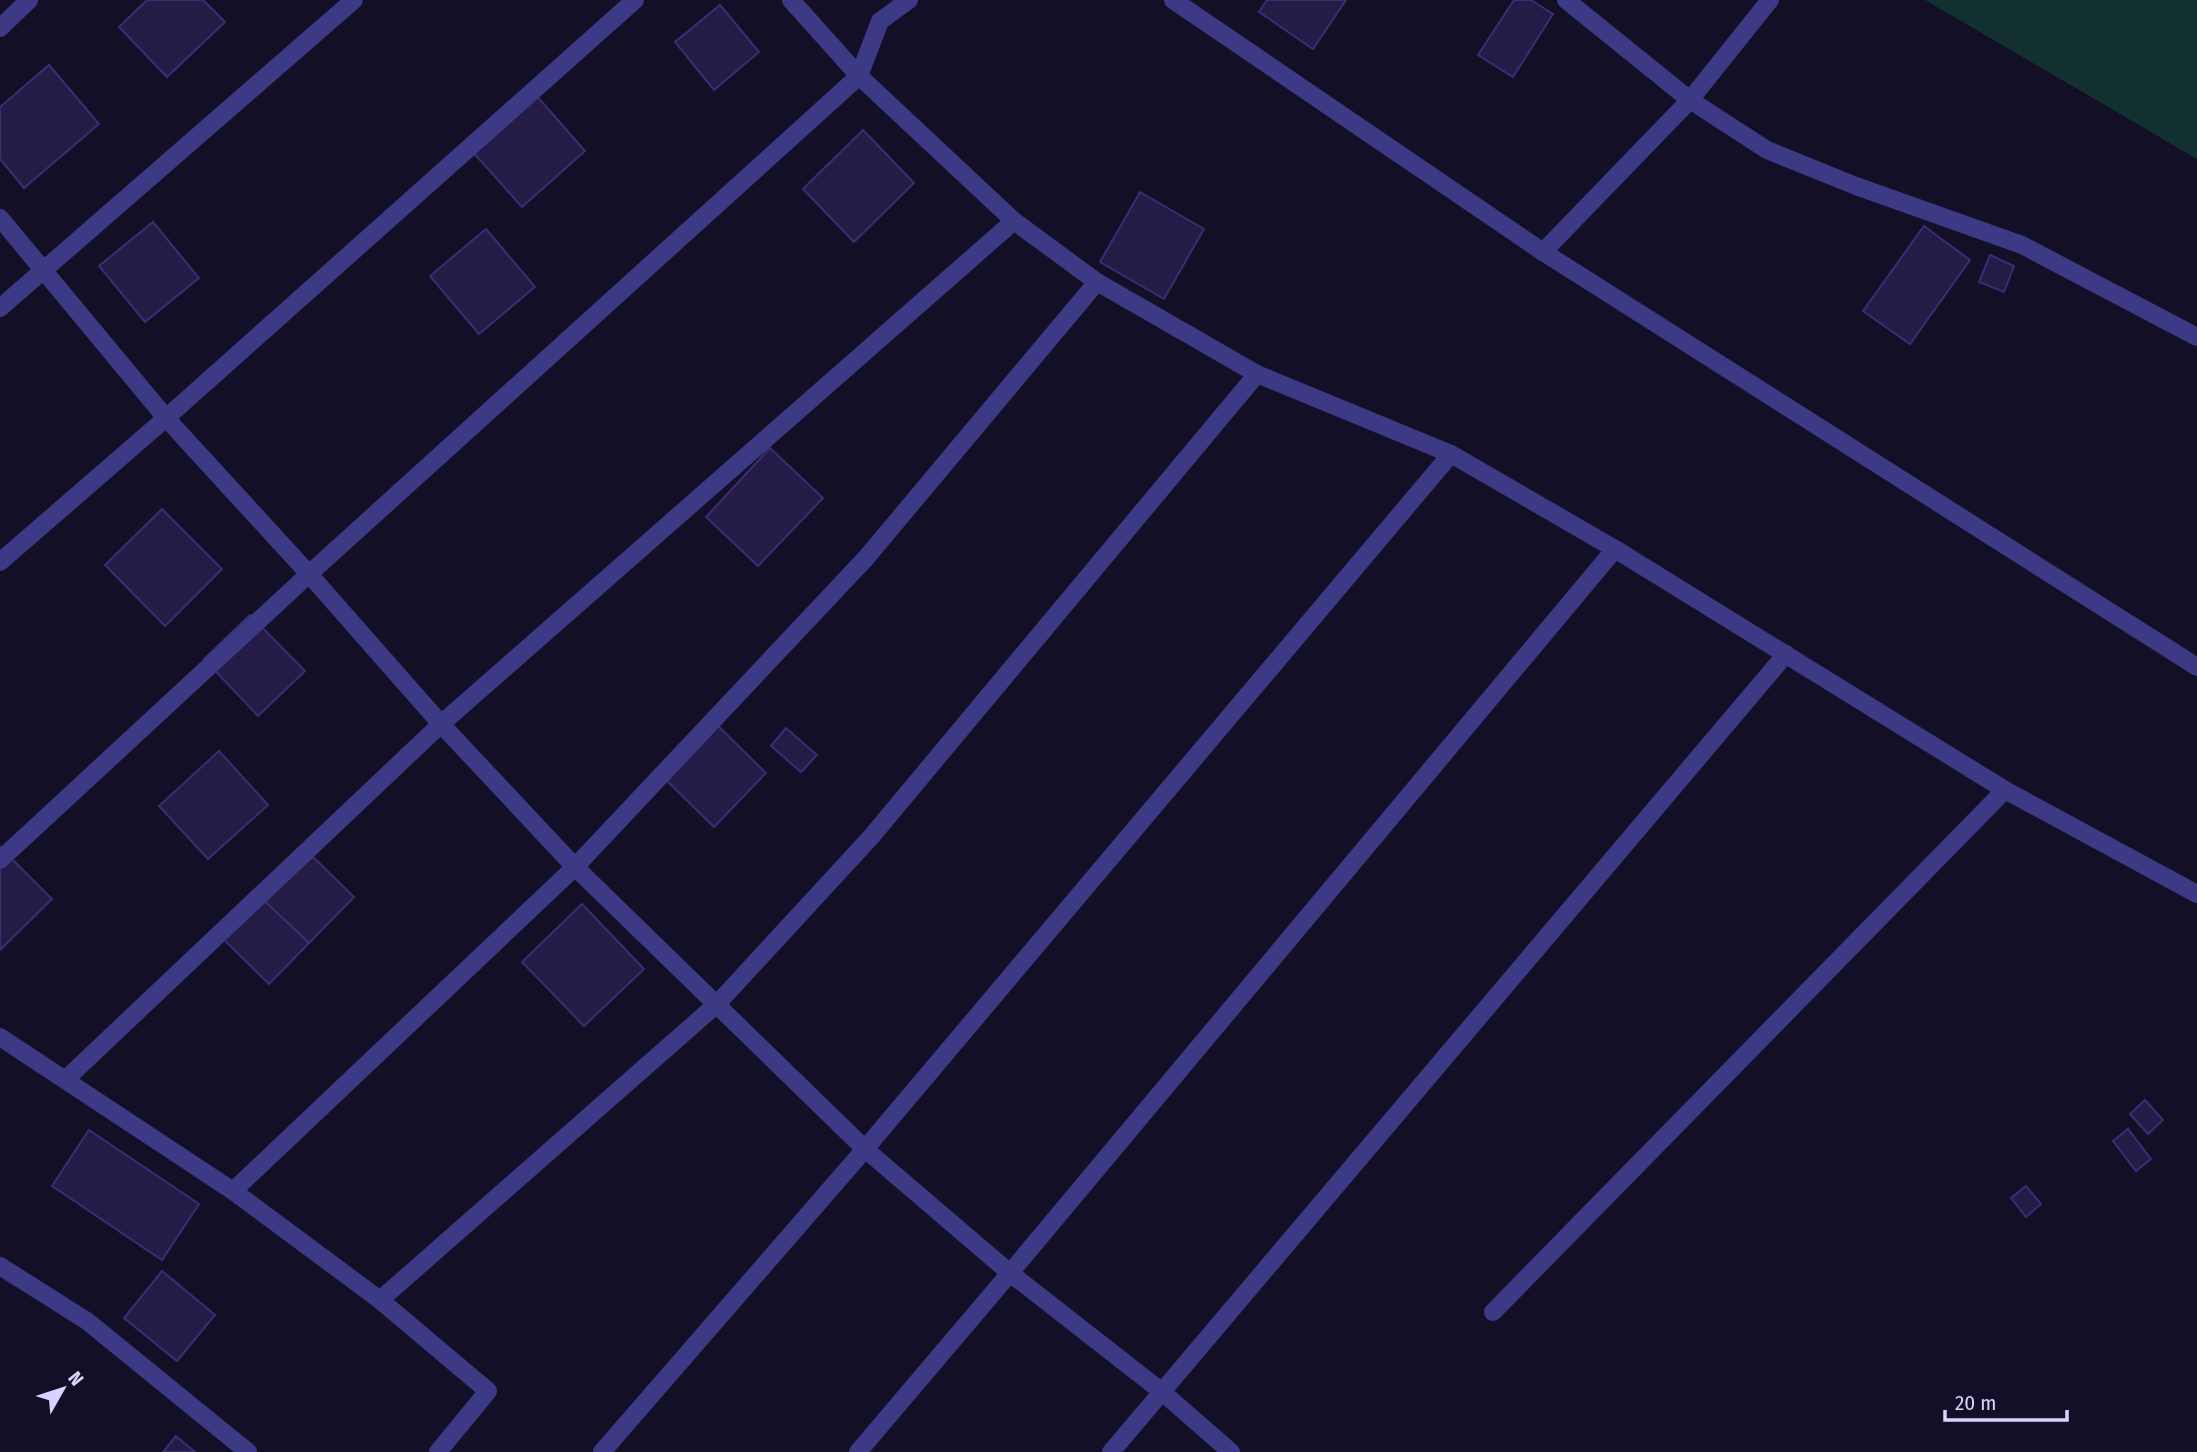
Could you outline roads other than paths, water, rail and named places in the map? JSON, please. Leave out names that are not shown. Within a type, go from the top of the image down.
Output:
[{"type":"street","points":[[0,28],[29,0]]},
{"type":"street","points":[[0,308],[354,0]]},
{"type":"street","points":[[0,562],[166,418],[635,0]]},
{"type":"street","points":[[791,0],[859,76],[1014,221],[1097,282],[1257,374],[1451,454],[1615,549],[2005,790],[2197,894]]},
{"type":"street","points":[[0,860],[309,574],[859,76],[880,22],[909,0]]},
{"type":"street","points":[[1173,0],[1543,252],[2197,667]]},
{"type":"street","points":[[1566,0],[1690,100],[1767,150],[1856,186],[2022,245],[2197,337]]},
{"type":"street","points":[[1543,252],[1690,100],[1770,0]]},
{"type":"street","points":[[0,218],[166,418],[441,724],[575,867],[718,1003],[865,1149],[1010,1273],[1161,1391],[1231,1452]]},
{"type":"street","points":[[66,1079],[441,724],[1014,221]]},
{"type":"street","points":[[233,1191],[575,867],[866,558],[1097,282]]},
{"type":"street","points":[[380,1300],[718,1003],[871,837],[1257,374]]},
{"type":"street","points":[[602,1452],[865,1149],[1451,454]]},
{"type":"street","points":[[858,1452],[1615,549]]},
{"type":"street","points":[[1111,1452],[1786,654]]},
{"type":"street","points":[[1493,1312],[2005,790]]},
{"type":"street","points":[[0,1037],[233,1191],[380,1300],[488,1391],[438,1452]]},
{"type":"street","points":[[0,1266],[87,1321],[248,1452]]}]
